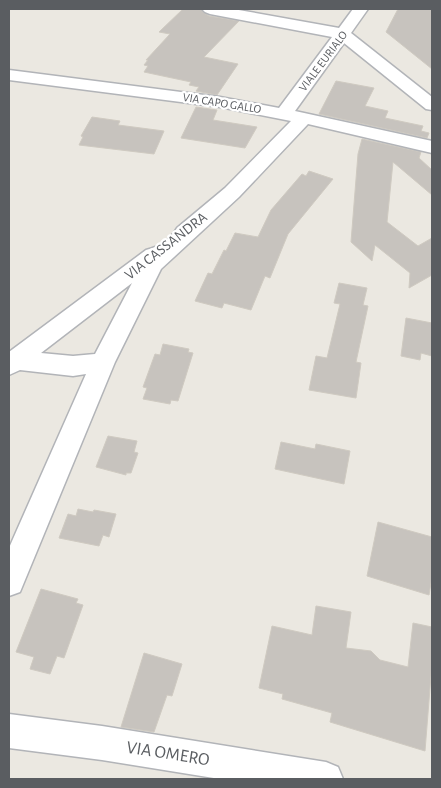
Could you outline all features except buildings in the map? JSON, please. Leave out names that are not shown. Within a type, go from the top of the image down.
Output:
[{"type":"street","points":[[210,9],[343,34],[432,105]]},
{"type":"street","name":"VIALE EURIALO","points":[[284,114],[361,9]]},
{"type":"street","name":"VIA CAPO GALLO","points":[[9,75],[220,102],[304,118],[432,147]]},
{"type":"street","name":"VIA CASSANDRA","points":[[12,363],[198,223],[258,166],[304,118]]},
{"type":"street","points":[[9,582],[103,362],[152,265],[198,223]]},
{"type":"street","points":[[12,363],[73,366],[103,362]]},
{"type":"street","name":"VIA OMERO","points":[[9,731],[102,744],[285,776],[326,779]]}]
